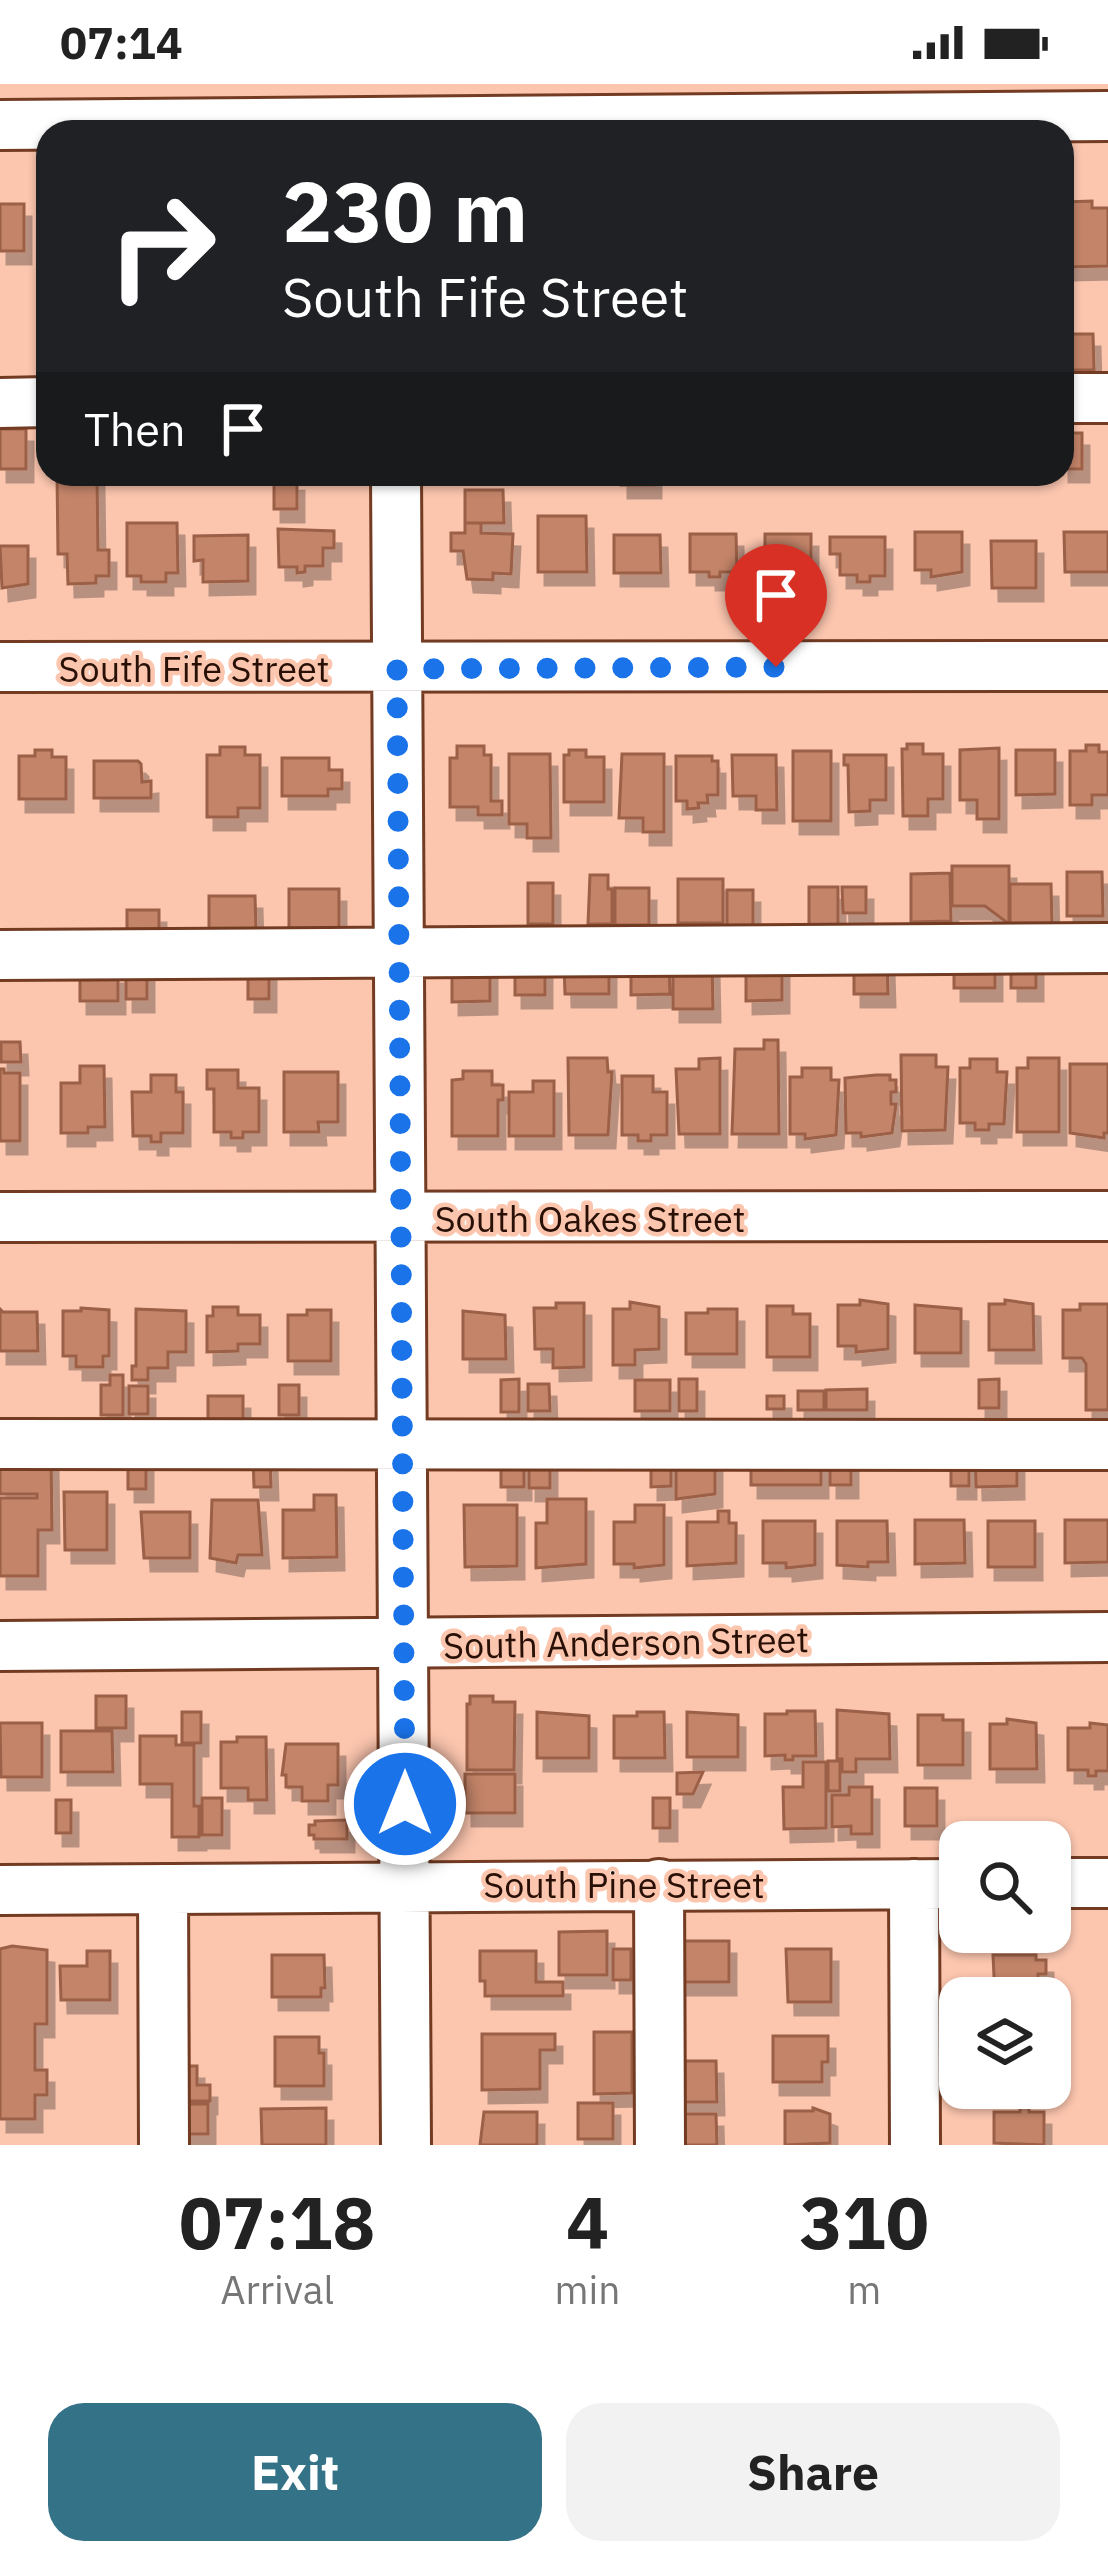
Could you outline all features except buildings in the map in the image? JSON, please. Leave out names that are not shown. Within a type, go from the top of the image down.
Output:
[{"type":"street","points":[[152,120],[395,112],[1108,116]]},
{"type":"street","points":[[0,125],[36,124]]},
{"type":"street","points":[[1074,398],[1108,398]]},
{"type":"street","points":[[0,403],[36,402]]},
{"type":"street","points":[[396,486],[406,2145]]},
{"type":"street","name":"South Fife Street","points":[[0,667],[1108,666]]},
{"type":"street","points":[[0,955],[1108,948]]},
{"type":"street","name":"South Oakes Street","points":[[0,1217],[1108,1216]]},
{"type":"street","points":[[0,1444],[1108,1445]]},
{"type":"street","name":"South Anderson Street","points":[[0,1646],[1108,1637]]},
{"type":"street","points":[[1071,1883],[1108,1883]]},
{"type":"street","points":[[659,1884],[660,2145]]},
{"type":"street","points":[[915,2145],[937,1884]]},
{"type":"street","name":"South Pine Street","points":[[0,1890],[937,1884]]},
{"type":"street","points":[[163,1889],[164,2145]]},
{"type":"route","points":[[405,1804],[397,669],[776,667]]}]
